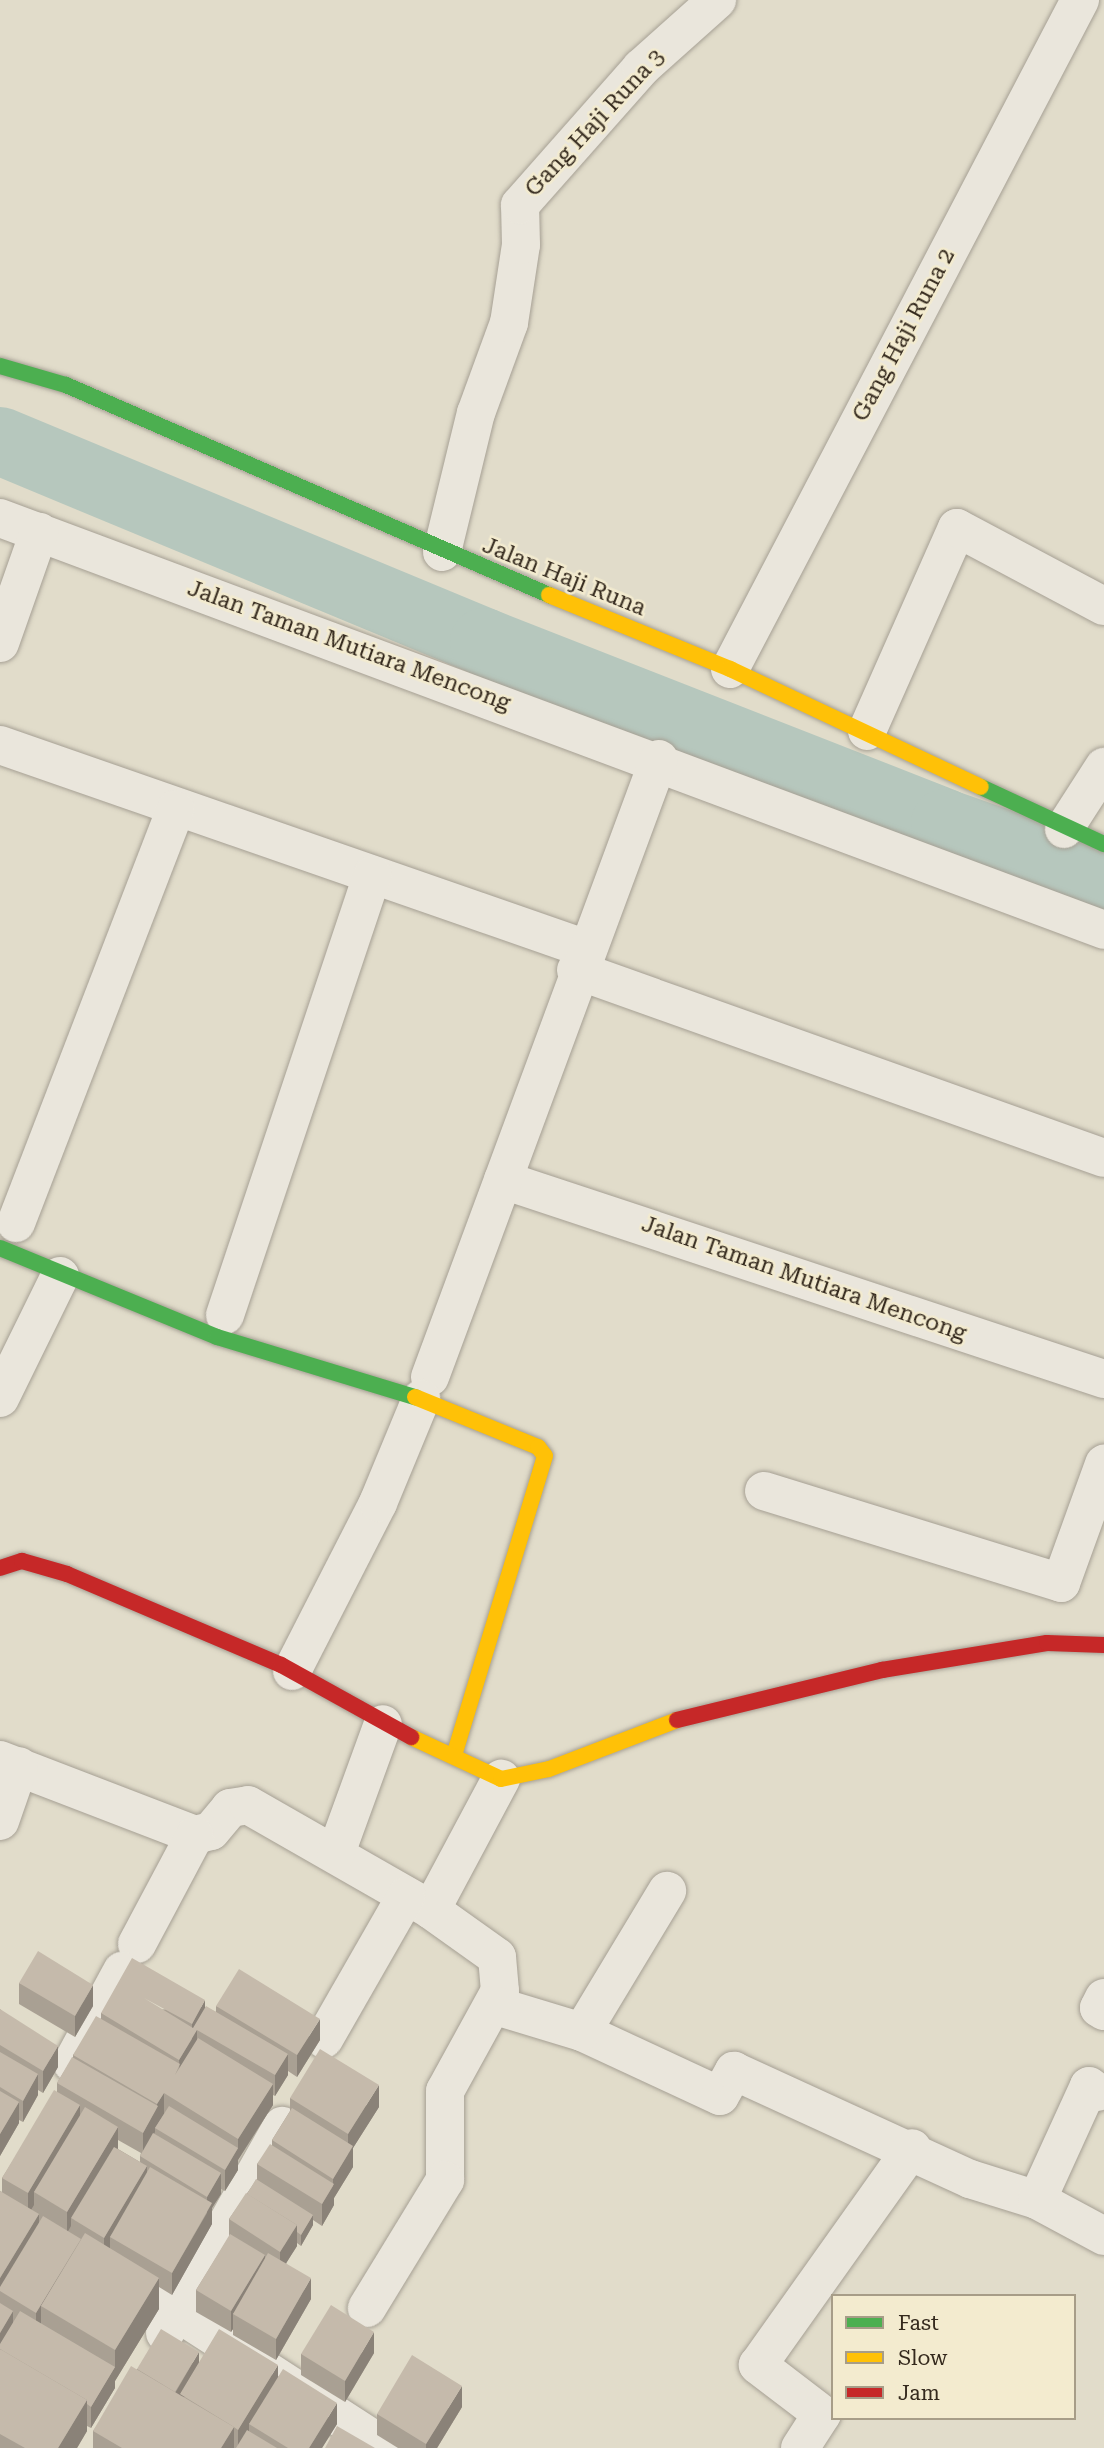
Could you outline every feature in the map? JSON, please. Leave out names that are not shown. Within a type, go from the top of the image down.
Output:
[{"type":"street","name":"Gang Haji Runa 3","points":[[442,552],[476,413],[509,323],[521,245],[520,205],[641,68],[718,0]]},
{"type":"street","name":"Gang Haji Runa 2","points":[[730,669],[1080,0]]},
{"type":"street","name":"Jalan Haji Runa","points":[[0,366],[66,385],[442,552],[730,669],[867,731],[1064,829],[1104,844]]},
{"type":"street","name":"Jalan Taman Mutiara Mencong","points":[[0,518],[659,759],[1104,930]]},
{"type":"street","points":[[867,731],[957,528],[1104,606]]},
{"type":"street","points":[[0,643],[39,532]]},
{"type":"street","points":[[0,745],[175,810],[372,875],[580,959],[1104,1158]]},
{"type":"street","points":[[292,1671],[378,1503],[426,1388],[503,1180],[580,959],[659,759]]},
{"type":"street","points":[[1064,829],[1104,767]]},
{"type":"street","points":[[175,810],[8,1236],[60,1276],[217,1337],[426,1388],[526,1439],[545,1457],[454,1755]]},
{"type":"street","points":[[225,1315],[372,875]]},
{"type":"street","name":"Jalan Taman Mutiara Mencong","points":[[503,1180],[1104,1379]]},
{"type":"street","points":[[0,1398],[60,1276]]},
{"type":"street","points":[[764,1491],[1061,1583],[1104,1464]]},
{"type":"street","points":[[0,1568],[22,1561],[67,1574],[292,1671],[383,1724],[501,1779],[549,1769],[665,1723],[882,1670],[1047,1643],[1104,1645]]},
{"type":"street","points":[[335,1853],[383,1724]]},
{"type":"street","points":[[0,1821],[9,1763],[195,1835],[211,1831],[230,1808],[248,1805],[419,1903],[497,1957],[500,1991],[445,2091],[445,2180],[367,2308]]},
{"type":"street","points":[[324,2039],[501,1779]]},
{"type":"street","points":[[58,2090],[195,1835]]},
{"type":"street","points":[[582,2032],[667,1891]]},
{"type":"street","points":[[1104,1998],[1099,2008],[1104,2011]]},
{"type":"street","points":[[493,2005],[582,2032],[720,2096],[734,2071],[912,2148],[970,2179],[1037,2200],[1104,2236]]},
{"type":"street","points":[[1037,2200],[1089,2086],[1102,2089]]},
{"type":"street","points":[[144,2368],[299,2095]]},
{"type":"street","points":[[800,2448],[822,2414],[758,2365],[912,2148]]},
{"type":"street","points":[[83,2253],[179,2310],[340,2437],[387,2448]]},
{"type":"building","points":[[38,1951],[93,1985],[75,2016],[19,1983]]},
{"type":"building","points":[[132,1958],[205,2000],[192,2024],[144,1998],[193,2028],[206,2006],[288,2054],[275,2075],[197,2030],[179,2060],[101,2013]]},
{"type":"building","points":[[239,1969],[320,2019],[297,2055],[216,2006]]},
{"type":"building","points":[[0,2009],[58,2046],[43,2071],[0,2045]]},
{"type":"building","points":[[96,2016],[180,2064],[175,2075],[198,2038],[273,2084],[238,2139],[164,2093],[157,2104],[73,2055]]},
{"type":"building","points":[[320,2049],[379,2085],[348,2134],[290,2098]]},
{"type":"building","points":[[0,2052],[38,2074],[23,2101],[0,2087]]},
{"type":"building","points":[[72,2057],[158,2106],[143,2133],[57,2083]]},
{"type":"building","points":[[54,2090],[80,2105],[28,2193],[2,2178]]},
{"type":"building","points":[[0,2091],[19,2102],[0,2134]]},
{"type":"building","points":[[169,2106],[238,2148],[225,2170],[155,2128]]},
{"type":"building","points":[[85,2107],[118,2127],[67,2212],[34,2192]]},
{"type":"building","points":[[292,2108],[353,2146],[333,2179],[272,2140]]},
{"type":"building","points":[[153,2133],[221,2173],[207,2197],[140,2156]]},
{"type":"building","points":[[270,2144],[334,2184],[322,2204],[257,2164]]},
{"type":"building","points":[[114,2147],[147,2166],[104,2238],[71,2218]]},
{"type":"building","points":[[150,2167],[212,2203],[172,2273],[110,2237]]},
{"type":"building","points":[[256,2179],[313,2215],[301,2235],[297,2232],[297,2225],[247,2194]]},
{"type":"building","points":[[0,2191],[39,2214],[0,2278]]},
{"type":"building","points":[[246,2193],[297,2225],[280,2252],[229,2219]]},
{"type":"building","points":[[43,2216],[81,2239],[36,2313],[0,2291],[0,2287]]},
{"type":"building","points":[[85,2233],[159,2278],[115,2350],[41,2306]]},
{"type":"building","points":[[230,2234],[265,2255],[231,2311],[196,2290]]},
{"type":"building","points":[[268,2253],[311,2278],[276,2339],[233,2314]]},
{"type":"building","points":[[0,2303],[13,2311],[0,2333]]},
{"type":"building","points":[[331,2305],[374,2332],[345,2381],[301,2354]]},
{"type":"building","points":[[20,2311],[115,2367],[91,2407],[87,2400],[0,2349],[0,2344]]},
{"type":"building","points":[[161,2329],[199,2352],[175,2392],[137,2369]]},
{"type":"building","points":[[219,2329],[278,2365],[238,2430],[180,2394]]},
{"type":"building","points":[[0,2349],[87,2400],[58,2448],[25,2448],[0,2434]]},
{"type":"building","points":[[412,2355],[462,2386],[426,2444],[377,2414]]},
{"type":"building","points":[[131,2366],[234,2427],[221,2448],[122,2448],[93,2431]]},
{"type":"building","points":[[283,2369],[337,2403],[309,2448],[288,2448],[249,2424]]},
{"type":"building","points":[[337,2426],[375,2448],[325,2448]]},
{"type":"building","points":[[247,2430],[277,2448],[236,2448]]},
{"type":"waterway","points":[[0,441],[484,642],[945,823],[1104,879]]},
{"type":"traffic: fast","points":[[0,366],[66,385],[549,595]]},
{"type":"traffic: fast","points":[[981,787],[1104,844]]},
{"type":"traffic: fast","points":[[0,1248],[217,1337],[415,1397]]},
{"type":"traffic: slow","points":[[549,595],[730,669],[981,787]]},
{"type":"traffic: slow","points":[[415,1397],[538,1447],[545,1456],[454,1755]]},
{"type":"traffic: slow","points":[[411,1737],[501,1779],[549,1769],[677,1720]]},
{"type":"traffic: jam","points":[[0,1568],[22,1561],[67,1574],[281,1665],[411,1737]]},
{"type":"traffic: jam","points":[[677,1720],[882,1670],[1047,1643],[1104,1645]]}]
